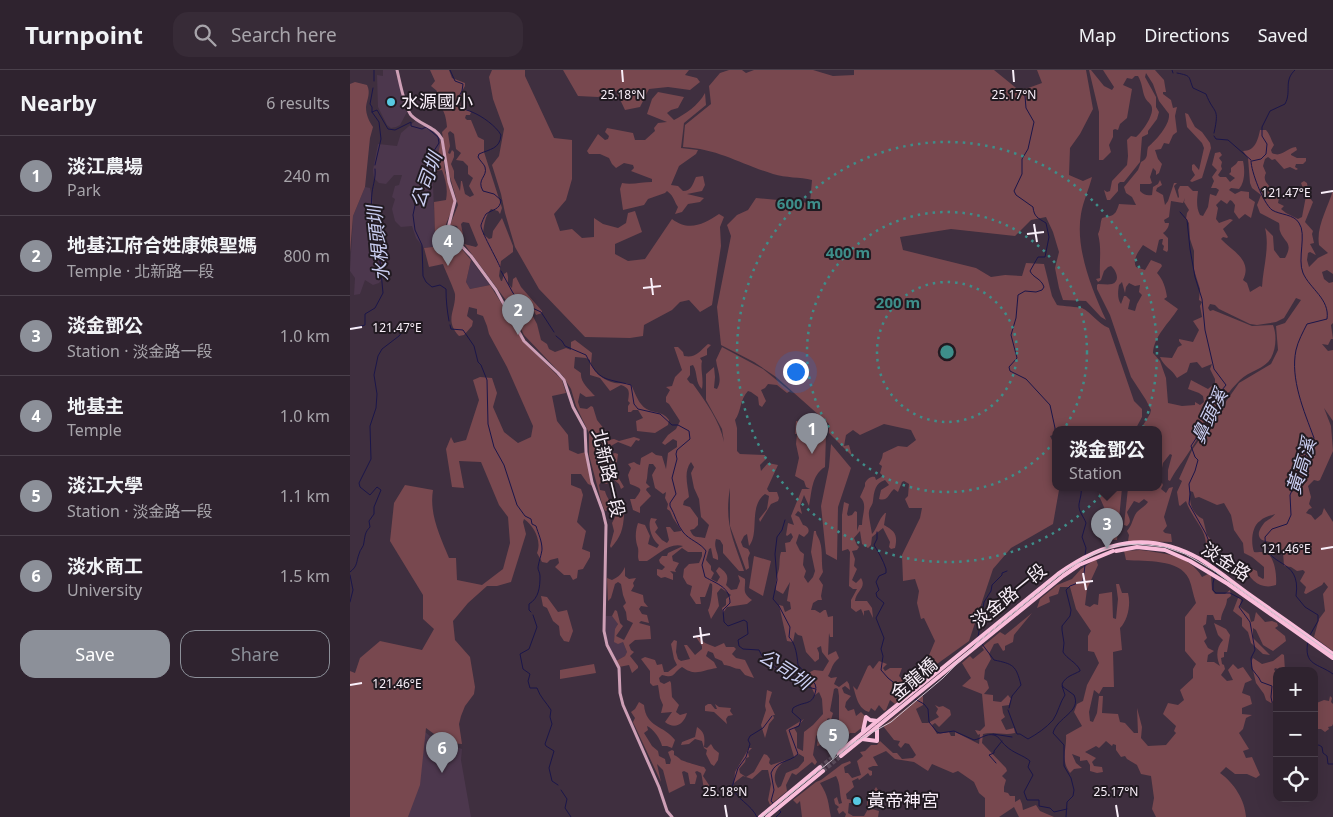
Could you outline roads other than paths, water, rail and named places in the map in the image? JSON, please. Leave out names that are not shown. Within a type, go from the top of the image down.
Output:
[{"type":"main road","name":"北新路一段","points":[[397,70],[408,109],[412,116],[438,133],[442,139],[448,182],[455,201],[448,224],[449,232],[471,256],[496,290],[524,341],[550,364],[564,380],[573,407],[583,425],[592,482],[606,526],[604,622],[606,639],[619,668],[620,693],[623,705],[659,787],[667,811],[672,817]]},
{"type":"main road","name":"淡金路","points":[[1078,562],[1094,552],[1120,544],[1136,542],[1168,546],[1200,560],[1304,636]]},
{"type":"main road","name":"淡金路","points":[[1078,562],[1116,550],[1137,547],[1165,550],[1190,561],[1215,576],[1304,636]]},
{"type":"main road","name":"淡金路一段","points":[[960,656],[1078,562]]},
{"type":"main road","points":[[1304,636],[1333,654]]},
{"type":"main road","points":[[1313,642],[1333,658]]},
{"type":"main road","name":"金龍橋","points":[[881,720],[960,656]]},
{"type":"main road","points":[[861,734],[866,716],[870,720],[881,720]]},
{"type":"main road","points":[[881,720],[877,727],[840,754],[861,734],[881,720]]},
{"type":"main road","points":[[862,739],[877,741],[877,727]]},
{"type":"main road","points":[[760,816],[779,804],[821,769]]},
{"type":"main road","points":[[767,817],[772,809]]},
{"type":"waterway","name":"水梘頭圳","points":[[374,70],[374,81]]},
{"type":"waterway","name":"公司圳","points":[[450,70],[455,81],[463,84],[462,91],[457,100],[459,105],[484,119],[496,128],[501,135],[496,146],[479,154],[478,157],[485,167],[485,173],[481,181],[483,191],[494,194],[501,200],[498,208],[486,214],[481,225],[500,267]]},
{"type":"waterway","name":"黃高溪","points":[[1252,161],[1261,159],[1266,154],[1267,144],[1262,136],[1262,127],[1270,111],[1285,104],[1288,95],[1289,78],[1295,70]]},
{"type":"waterway","points":[[1177,73],[1187,76],[1193,88],[1206,94],[1216,114],[1214,133]]},
{"type":"waterway","name":"水梘頭圳","points":[[373,88],[370,104],[372,112],[379,122],[381,139],[375,165]]},
{"type":"waterway","points":[[1025,96],[1026,108],[1034,122],[1028,149],[1022,159],[1022,174],[1014,191],[1016,195],[1033,207],[1035,215],[1046,223],[1049,237],[1045,257],[1038,257],[1030,271],[1044,287],[1036,292],[1025,291],[1018,295],[1016,318],[1011,335],[1017,358],[1009,367],[1010,371],[1026,379],[1050,405],[1055,426]]},
{"type":"waterway","name":"公司圳","points":[[372,112],[377,110],[388,129],[395,130],[411,122],[411,126],[422,129],[426,127],[438,137],[439,143],[430,157],[424,179],[418,191],[413,215],[415,230],[422,245],[423,276],[432,287],[440,285],[446,289],[449,321]]},
{"type":"waterway","points":[[1214,136],[1216,139],[1228,140],[1251,160]]},
{"type":"waterway","name":"黃高溪","points":[[1251,161],[1258,187],[1265,201],[1275,212],[1290,216],[1299,223],[1302,233],[1301,267],[1306,279],[1323,300],[1327,312],[1327,319],[1307,324],[1296,350],[1296,383],[1314,438],[1298,471],[1298,477],[1290,495],[1291,515],[1287,524],[1272,529],[1265,537],[1266,547],[1270,554],[1294,574],[1296,596],[1305,607],[1318,615],[1318,621],[1310,635]]},
{"type":"waterway","name":"水梘頭圳","points":[[350,329],[365,325],[365,314],[375,308],[383,293],[378,240],[374,234],[372,208],[375,169]]},
{"type":"waterway","name":"鼻頭溪","points":[[1180,212],[1187,220],[1195,277],[1202,299],[1205,330],[1214,369],[1226,385],[1222,390],[1216,408],[1191,446],[1198,460],[1189,484],[1189,504],[1206,534],[1216,560],[1217,568]]},
{"type":"waterway","name":"公司圳","points":[[501,271],[513,293],[524,306]]},
{"type":"waterway","name":"公司圳","points":[[528,306],[541,312],[554,332]]},
{"type":"waterway","points":[[350,572],[356,566],[370,527],[369,521],[374,514],[374,507],[381,490],[377,487],[370,495],[360,487],[359,483],[371,459],[370,426],[376,408],[377,394],[374,375],[378,356],[382,349],[399,336],[411,321]]},
{"type":"waterway","name":"公司圳","points":[[450,325],[451,329],[463,330],[474,346],[478,362],[487,380],[488,424],[494,447],[504,465],[517,505],[525,516],[531,519],[532,524],[536,526],[541,540],[542,549],[538,568],[540,584],[537,595],[529,604],[531,612]]},
{"type":"waterway","name":"公司圳","points":[[556,336],[565,346],[586,355],[599,375],[609,380],[631,385],[634,404],[638,409],[660,414],[672,425],[678,425],[689,431],[690,439],[677,450],[677,459],[672,478],[676,494],[670,506],[683,532],[706,551],[702,565],[705,577],[728,593],[730,603],[723,610],[724,622],[728,626],[744,620],[747,622],[748,634],[738,640],[739,646],[743,649],[759,650],[762,656],[777,669],[792,674],[807,687],[816,689],[811,701],[793,708],[792,712],[801,720],[799,726],[789,730],[798,754],[776,766],[771,773],[774,790],[771,801],[781,812],[776,817]]},
{"type":"waterway","points":[[1081,491],[1079,507],[1086,523],[1082,537],[1086,548],[1085,556]]},
{"type":"waterway","points":[[785,520],[782,530],[777,537],[775,554],[777,580],[773,599],[790,627],[789,637],[795,647],[798,665],[815,684],[816,688]]},
{"type":"waterway","points":[[877,532],[877,539],[874,545],[886,569],[886,573],[879,576],[876,582],[879,590],[876,593],[877,597],[884,603],[876,618],[884,638],[881,649],[883,656],[881,670],[908,694]]},
{"type":"waterway","points":[[1066,817],[1067,802],[1073,796],[1074,790],[1071,778],[1064,766],[1064,745],[1053,733],[1055,727],[1075,706],[1076,701],[1074,695],[1063,687],[1062,684],[1068,677],[1080,671],[1063,652],[1062,626],[1070,616],[1071,610],[1066,590],[1070,586],[1083,581],[1085,565]]},
{"type":"waterway","points":[[978,637],[984,602],[991,591],[992,585],[1002,573],[1007,571]]},
{"type":"waterway","name":"鼻頭溪","points":[[1216,571],[1213,590],[1216,593],[1230,593],[1243,600],[1239,607],[1250,622],[1255,650],[1251,658],[1252,669],[1261,682],[1272,686],[1272,702]]},
{"type":"waterway","points":[[350,575],[353,590],[350,602]]},
{"type":"waterway","name":"公司圳","points":[[533,615],[537,627],[529,649],[520,654],[523,669],[530,674],[528,681],[530,688],[537,688],[551,710],[552,724],[545,744],[554,751],[549,768],[552,781],[558,785]]},
{"type":"waterway","name":"黃高溪","points":[[1308,641],[1307,649],[1310,660],[1333,674]]},
{"type":"waterway","points":[[982,644],[994,660],[1010,664],[1017,673],[1021,685],[1012,696],[1009,708]]},
{"type":"waterway","points":[[1008,710],[1017,734],[1028,739],[1053,720],[1065,695],[1062,686]]},
{"type":"waterway","points":[[915,699],[924,704],[928,709],[929,722],[937,732],[954,731],[974,740],[988,735],[998,737],[1009,748],[1030,761],[1028,767],[1033,775],[1024,792],[1027,800],[1039,800],[1039,806],[1050,808],[1054,812],[1067,809]]},
{"type":"waterway","points":[[757,817],[732,787],[738,768],[746,757],[750,736],[763,728],[772,716]]},
{"type":"waterway","points":[[993,734],[1012,737]]},
{"type":"waterway","points":[[996,763],[989,755],[994,753],[1002,741]]},
{"type":"waterway","name":"鼻頭溪","points":[[1318,745],[1322,747],[1323,753],[1327,756],[1328,764],[1333,764]]},
{"type":"waterway","name":"公司圳","points":[[561,790],[567,799],[565,808],[571,817]]},
{"type":"tunnel","points":[[820,767],[838,753]]},
{"type":"tunnel","points":[[823,771],[841,756]]},
{"type":"tram line","points":[[762,817],[853,743],[891,722],[943,678],[978,642],[1067,569],[1101,550],[1114,546],[1138,544],[1165,547],[1185,554],[1213,570],[1333,655]]},
{"type":"place","name":"水源國小","points":[[391,102]]},
{"type":"place","name":"地基主","points":[[448,266]]},
{"type":"place","name":"地基江府合姓康娘聖媽","points":[[518,335]]},
{"type":"place","name":"淡江農場","points":[[812,454]]},
{"type":"place","name":"淡金鄧公","points":[[1107,549]]},
{"type":"place","name":"淡江大學","points":[[833,760]]},
{"type":"place","name":"淡水商工","points":[[442,773]]},
{"type":"place","name":"黃帝神宮","points":[[857,801]]}]
